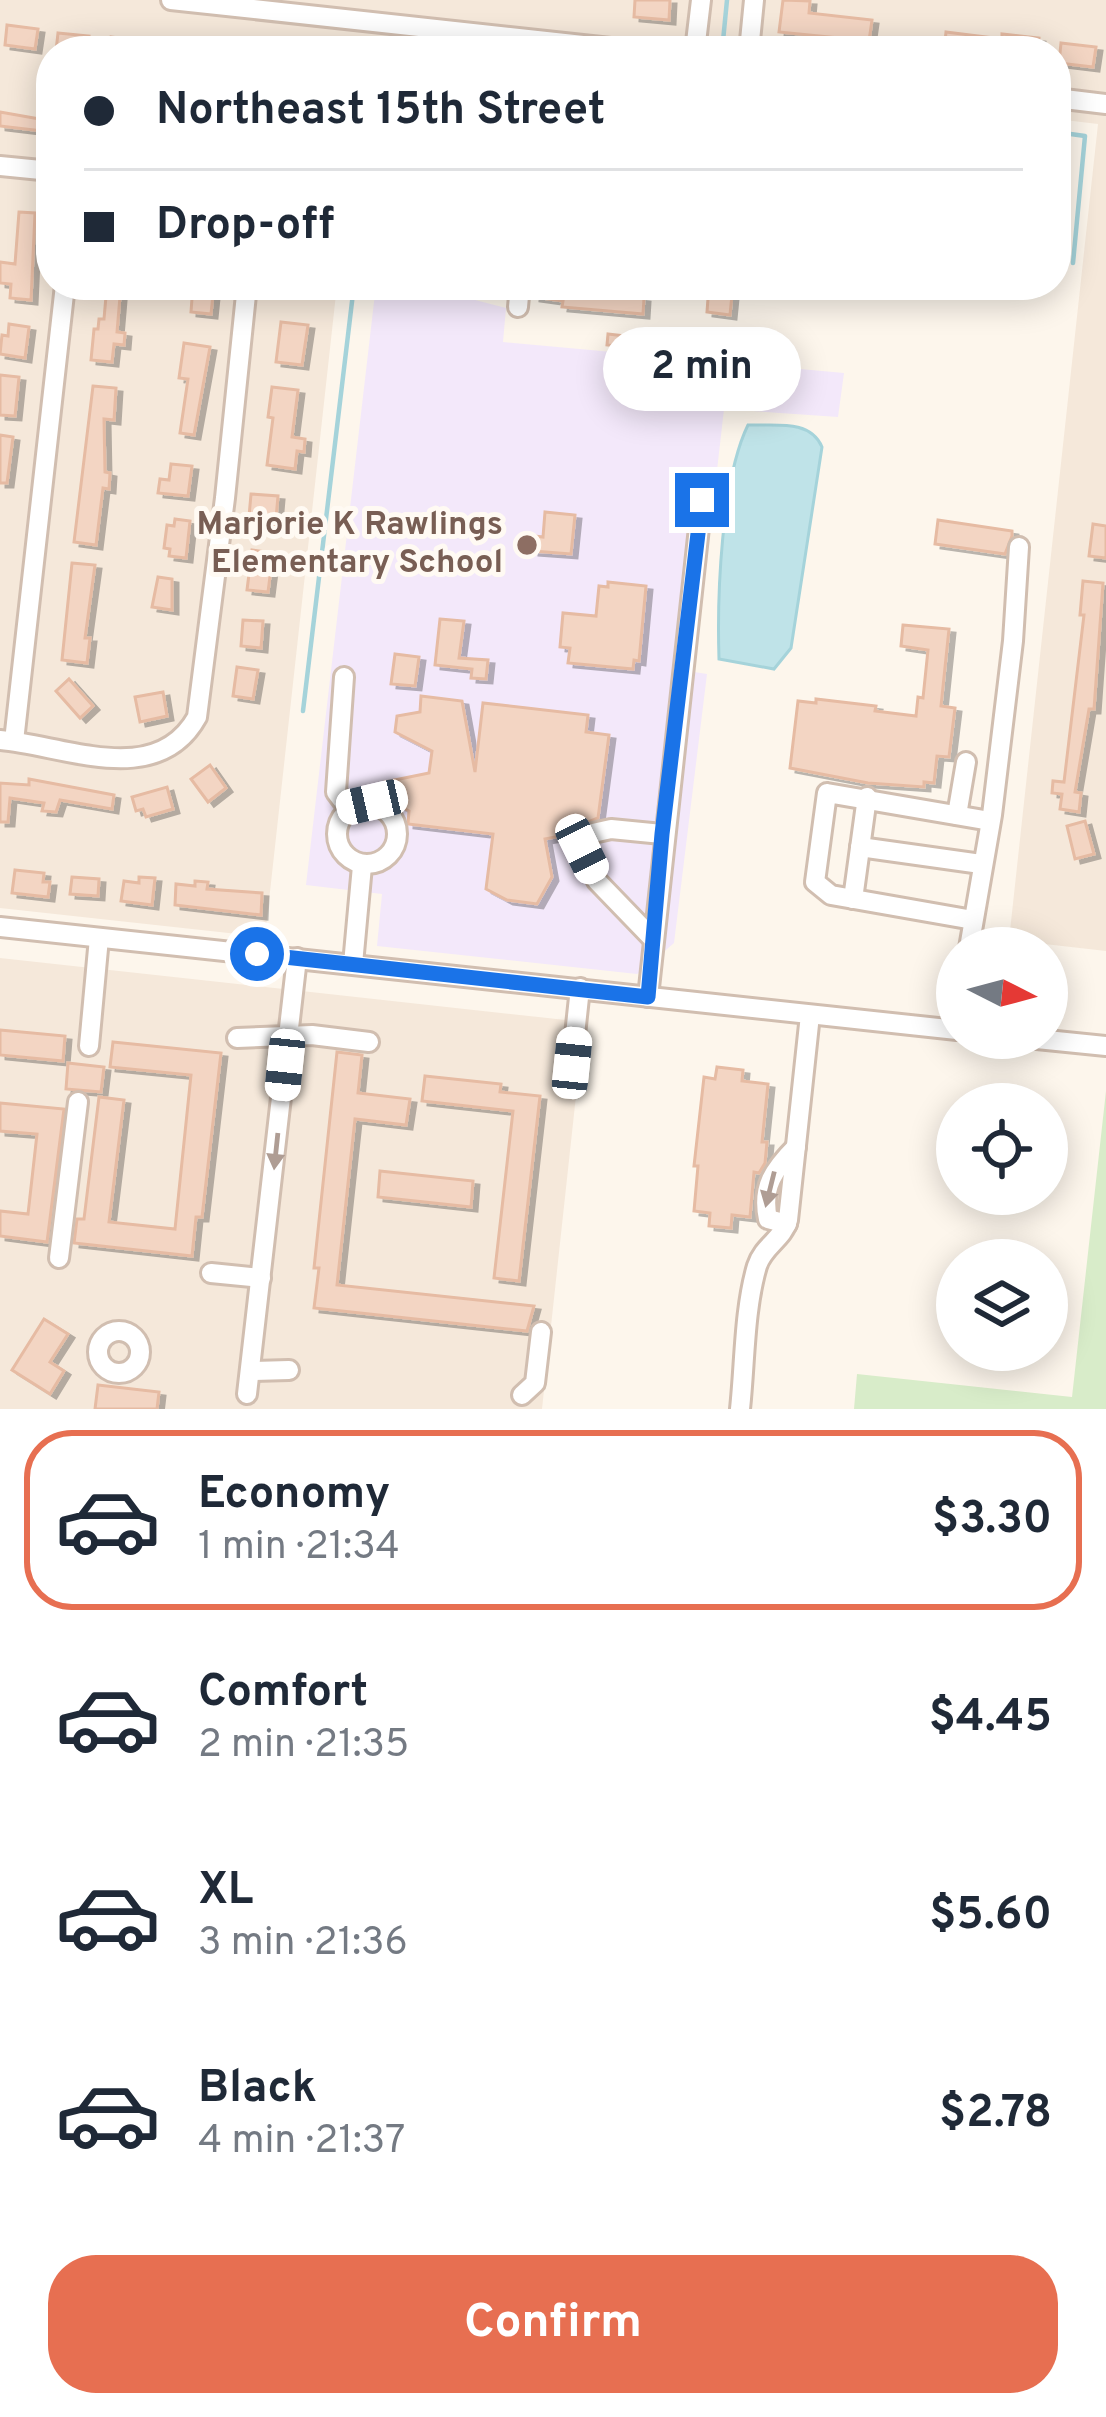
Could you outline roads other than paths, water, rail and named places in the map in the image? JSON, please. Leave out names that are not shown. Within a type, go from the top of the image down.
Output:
[{"type":"street","points":[[171,0],[501,36]]},
{"type":"street","points":[[697,36],[701,0]]},
{"type":"street","points":[[750,36],[754,0]]},
{"type":"street","points":[[1071,100],[1106,104]]},
{"type":"street","points":[[0,166],[36,170]]},
{"type":"street","points":[[63,300],[7,741],[101,757],[154,756],[185,739],[197,717],[245,300]]},
{"type":"street","points":[[518,307],[519,300]]},
{"type":"street","points":[[648,997],[662,834],[702,500]]},
{"type":"street","points":[[972,927],[1013,641],[1019,547]]},
{"type":"street","points":[[344,676],[336,792],[349,808]]},
{"type":"street","points":[[957,815],[966,761]]},
{"type":"street","points":[[973,920],[831,895],[815,883],[827,793],[990,821]]},
{"type":"street","points":[[854,899],[867,797]]},
{"type":"street","points":[[372,802],[393,815],[398,839],[386,860],[362,866],[341,853],[335,829],[349,808],[372,802]]},
{"type":"street","points":[[652,938],[597,880],[582,849],[593,833],[611,829],[662,834]]},
{"type":"street","points":[[860,847],[981,864]]},
{"type":"street","points":[[353,964],[362,866]]},
{"type":"street","points":[[0,927],[936,1028]]},
{"type":"street","points":[[88,1046],[99,938]]},
{"type":"street","points":[[247,1394],[297,958]]},
{"type":"street","points":[[572,1063],[580,988]]},
{"type":"street","points":[[740,1409],[757,1265],[762,1252],[787,1224],[810,1015]]},
{"type":"street","points":[[237,1039],[289,1035],[369,1042]]},
{"type":"street","points":[[1068,1042],[1106,1046]]},
{"type":"street","points":[[59,1258],[78,1102]]},
{"type":"street","points":[[211,1273],[261,1278]]},
{"type":"street","points":[[523,1395],[535,1383],[542,1332]]},
{"type":"street","points":[[250,1371],[289,1370]]},
{"type":"water","points":[[748,425],[800,428],[822,447],[791,648],[774,669],[719,659],[726,507]]},
{"type":"waterway","points":[[723,36],[727,0]]},
{"type":"waterway","points":[[1071,134],[1085,136],[1073,263]]},
{"type":"waterway","points":[[303,711],[352,300]]},
{"type":"place","name":"Marjorie K Rawlings Elementary School","points":[[527,545]]}]
